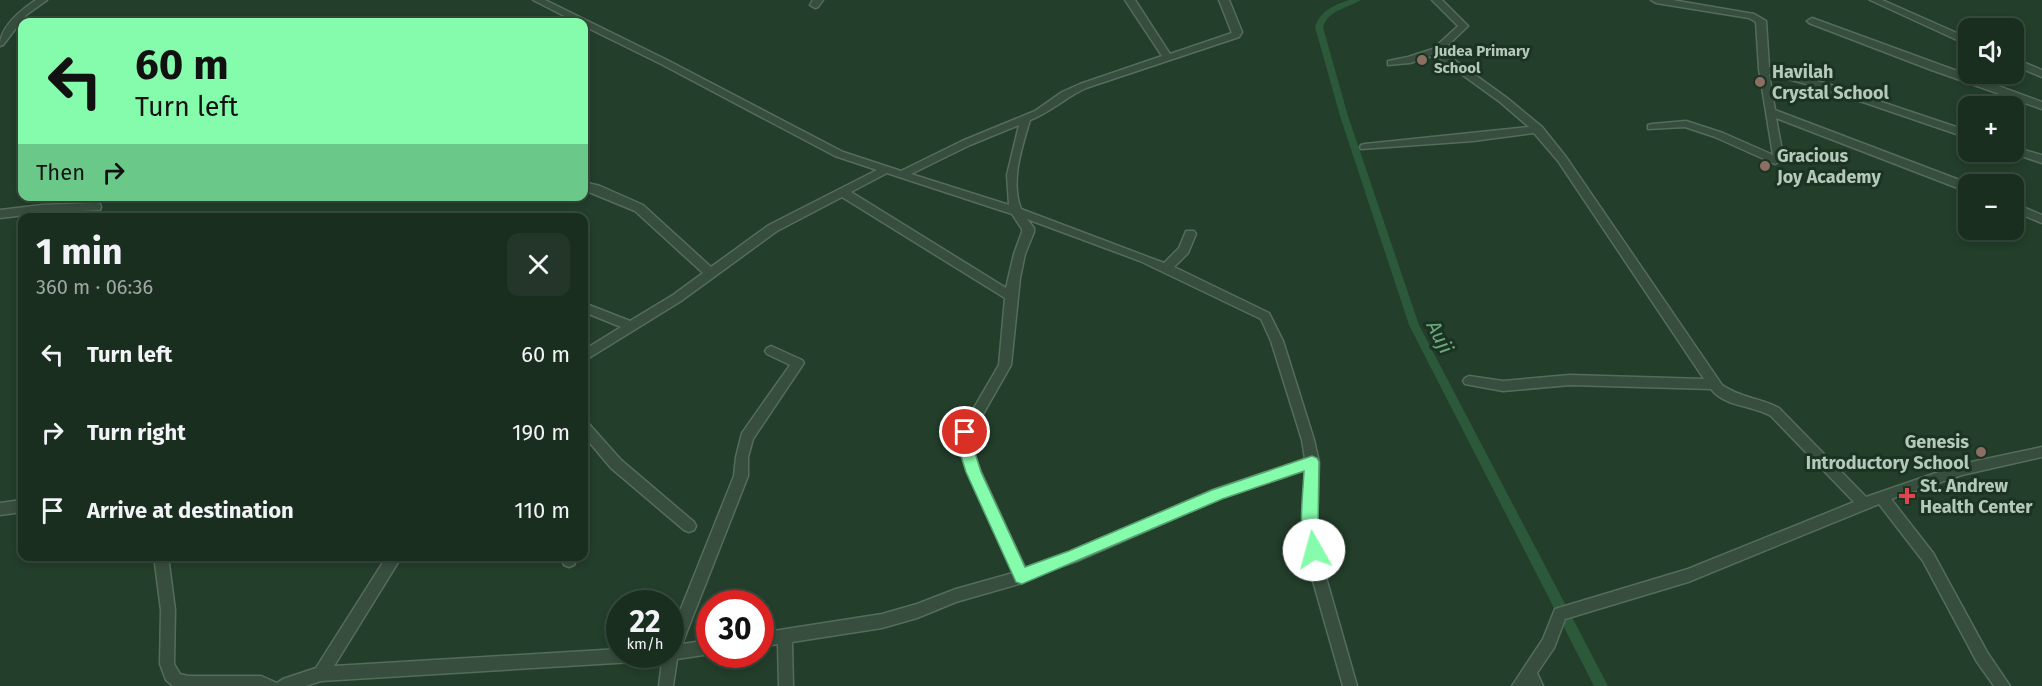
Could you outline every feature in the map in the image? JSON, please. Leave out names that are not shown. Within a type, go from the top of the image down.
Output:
[{"type":"street","points":[[19,18],[42,0]]},
{"type":"street","points":[[538,0],[573,18]]},
{"type":"street","points":[[1130,0],[1168,58]]},
{"type":"street","points":[[902,175],[966,143],[1040,113],[1065,94],[1083,86],[1236,35],[1237,32],[1224,0]]},
{"type":"street","points":[[1391,63],[1410,60],[1436,51],[1463,26],[1437,0]]},
{"type":"street","points":[[1652,127],[1686,124],[1719,135],[1775,160],[1778,156],[1764,69],[1762,24],[1759,19],[1656,0]]},
{"type":"street","points":[[1875,0],[1958,37]]},
{"type":"street","points":[[1895,9],[1906,0]]},
{"type":"street","points":[[0,43],[18,20]]},
{"type":"street","points":[[1812,21],[1932,68],[2042,106]]},
{"type":"street","points":[[588,25],[666,63],[839,154],[1016,212],[1166,268],[1265,316],[1277,341],[1301,417],[1312,462],[1310,527],[1318,574],[1350,686]]},
{"type":"street","points":[[1436,51],[1499,96],[1538,129],[1664,307],[1713,384],[1732,399],[1775,412],[1865,505]]},
{"type":"street","points":[[2024,66],[2042,74]]},
{"type":"street","points":[[1764,69],[1828,87],[1958,132]]},
{"type":"street","points":[[1770,112],[1958,184]]},
{"type":"street","points":[[1022,577],[974,472],[963,440],[965,432],[990,396],[1004,369],[1009,353],[1008,326],[1012,297],[1019,259],[1028,232],[1028,228],[1019,220],[1011,190],[1014,157],[1026,118]]},
{"type":"street","points":[[1365,147],[1423,140],[1513,134],[1538,129]]},
{"type":"street","points":[[2024,153],[2042,159]]},
{"type":"street","points":[[588,354],[632,327],[773,228],[887,169]]},
{"type":"street","points":[[588,187],[639,207],[710,273]]},
{"type":"street","points":[[842,192],[1012,297]]},
{"type":"street","points":[[0,214],[42,209],[96,207]]},
{"type":"street","points":[[2024,212],[2042,219]]},
{"type":"street","points":[[1166,268],[1185,250],[1190,234]]},
{"type":"street","points":[[588,309],[632,327]]},
{"type":"street","points":[[684,620],[741,476],[742,457],[747,437],[798,363],[771,351]]},
{"type":"street","points":[[1469,381],[1503,386],[1570,380],[1713,384]]},
{"type":"street","points":[[588,432],[616,464],[690,526]]},
{"type":"street","points":[[1519,686],[1549,643],[1560,614],[1693,574],[1882,498],[1981,464],[2042,452]]},
{"type":"street","points":[[774,638],[882,621],[1022,577],[1035,569],[1083,552],[1218,494],[1312,462]]},
{"type":"street","points":[[1882,498],[1928,557],[1982,657],[2003,686]]},
{"type":"street","points":[[0,509],[18,507]]},
{"type":"street","points":[[162,561],[168,610],[167,664],[171,675],[176,680],[188,682],[261,683],[271,686]]},
{"type":"street","points":[[321,674],[392,561]]},
{"type":"street","points":[[785,636],[786,686]]},
{"type":"street","points":[[283,686],[321,674],[606,657]]},
{"type":"street","points":[[666,686],[669,668]]},
{"type":"street","points":[[1529,672],[1536,686]]},
{"type":"waterway","name":"Auji","points":[[1357,0],[1328,12],[1319,27],[1344,116],[1414,325],[1601,686]]},
{"type":"place","name":"Judea Primary School","points":[[1422,60]]},
{"type":"place","name":"Havilah Crystal School","points":[[1760,82]]},
{"type":"place","name":"Gracious Joy Academy","points":[[1765,166]]},
{"type":"place","name":"Genesis Introductory School","points":[[1981,452]]},
{"type":"place","name":"St. Andrew Health Center","points":[[1907,496]]},
{"type":"route","points":[[965,432],[963,440],[974,472],[1022,577],[1035,569],[1072,557],[1218,494],[1312,462],[1310,527],[1314,550]]}]
